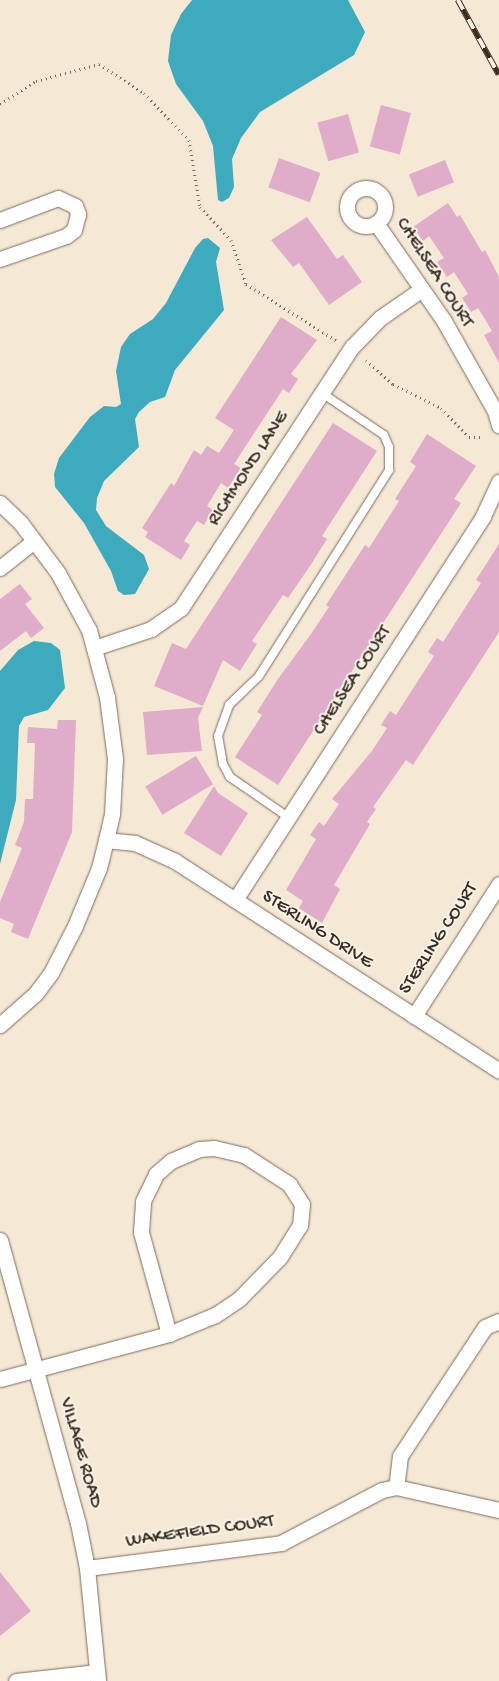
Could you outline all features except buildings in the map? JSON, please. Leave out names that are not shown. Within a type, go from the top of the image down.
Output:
[{"type":"street","points":[[0,220],[58,198],[67,200],[75,206],[78,214],[74,230],[66,236],[0,259]]},
{"type":"street","name":"CHELSEA COURT","points":[[376,223],[422,289],[495,411],[499,425]]},
{"type":"street","name":"RICHMOND LANE","points":[[94,648],[151,629],[181,608],[364,331],[422,289]]},
{"type":"street","name":"CHELSEA COURT","points":[[235,900],[483,516],[499,481]]},
{"type":"street","points":[[0,502],[34,541],[74,602],[94,648],[107,697],[115,759],[112,814],[106,840],[86,900],[51,973],[35,994],[0,1026]]},
{"type":"street","points":[[0,568],[34,541]]},
{"type":"street","name":"STERLING DRIVE","points":[[106,840],[154,850],[499,1070]]},
{"type":"street","name":"STERLING COURT","points":[[414,1016],[499,884]]},
{"type":"street","points":[[0,1379],[168,1334],[215,1314],[239,1299],[279,1258],[300,1226],[302,1209],[298,1193],[290,1184],[244,1155],[214,1148],[184,1154],[164,1168],[148,1187],[140,1217],[141,1232],[168,1334]]},
{"type":"street","name":"VILLAGE ROAD","points":[[0,1240],[78,1523],[87,1568],[98,1677]]},
{"type":"street","points":[[499,1321],[485,1327],[400,1456],[396,1487],[499,1510]]},
{"type":"street","name":"WAKEFIELD COURT","points":[[87,1568],[281,1542],[382,1490],[396,1487]]},
{"type":"street","points":[[16,1681],[98,1677]]},
{"type":"lane","points":[[288,817],[230,777],[222,764],[218,736],[229,705],[259,676],[389,470],[389,447],[384,435],[322,393]]},
{"type":"path","points":[[0,104],[36,81],[100,64],[144,94],[189,140],[200,207],[231,240],[246,284],[337,341]]},
{"type":"path","points":[[366,360],[393,384],[441,408],[469,437],[482,438]]},
{"type":"water","points":[[192,0],[348,0],[365,32],[354,55],[260,112],[241,138],[232,159],[234,187],[229,198],[222,202],[218,200],[213,146],[203,121],[176,84],[168,61],[171,35],[181,14]]},
{"type":"water","points":[[208,238],[220,248],[216,262],[224,310],[175,370],[165,397],[150,402],[139,412],[135,419],[139,447],[104,481],[97,498],[96,510],[106,526],[144,555],[149,569],[135,594],[124,595],[118,591],[111,571],[84,523],[55,487],[54,474],[59,458],[90,417],[104,406],[116,407],[121,404],[116,371],[121,347],[130,334],[153,319],[166,303],[195,248],[203,239]]},
{"type":"water","points":[[34,641],[51,643],[60,650],[65,688],[48,710],[24,717],[19,726],[16,800],[0,864],[0,671],[18,650]]},
{"type":"railway","points":[[458,0],[499,75]]}]
